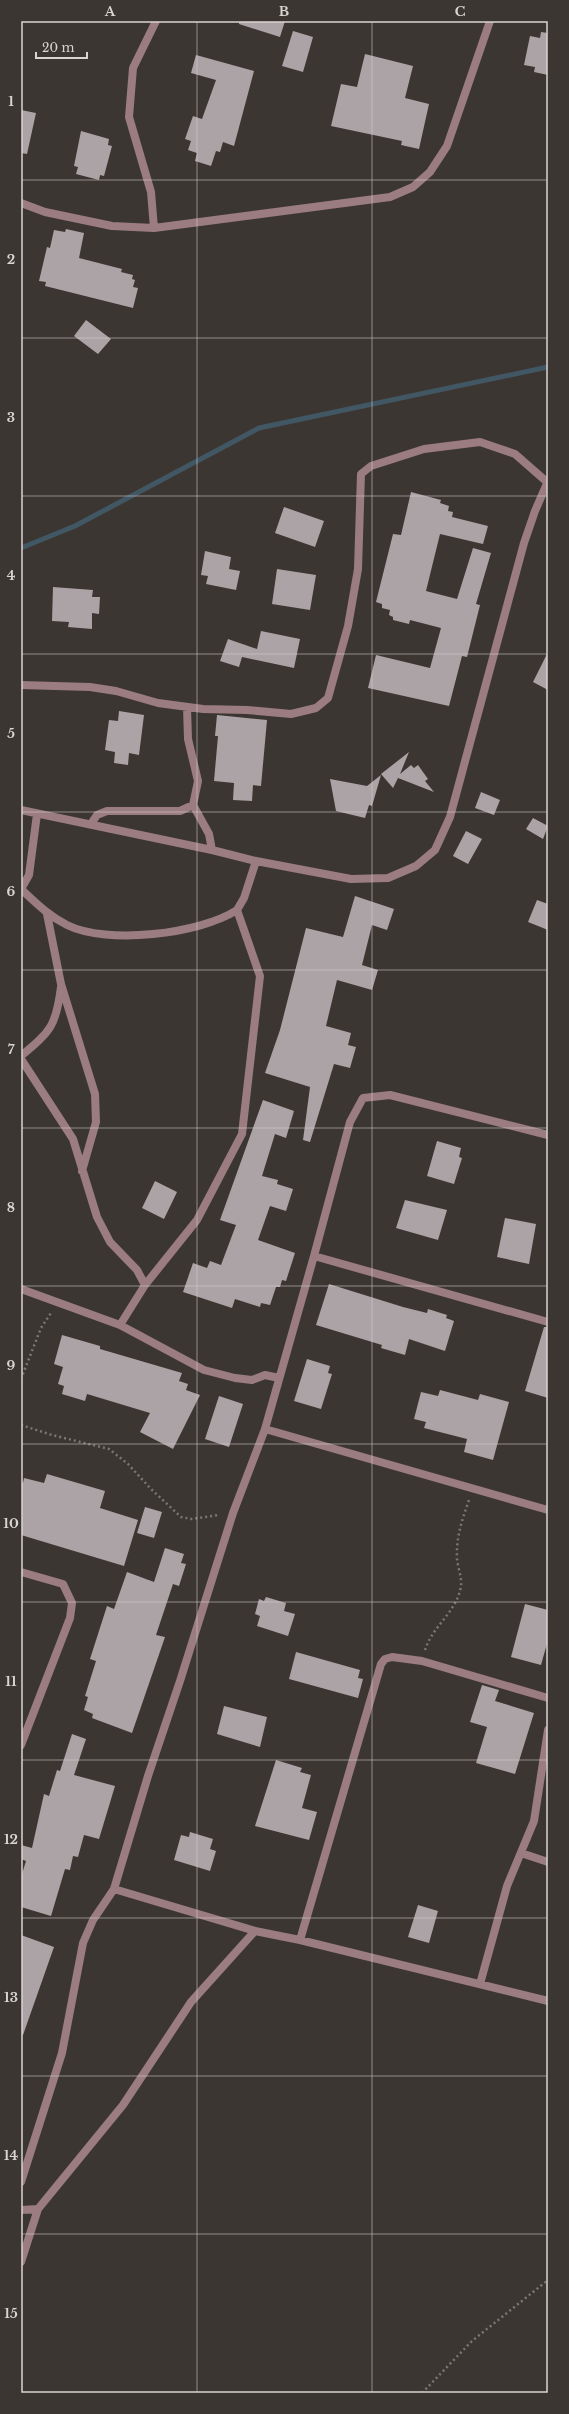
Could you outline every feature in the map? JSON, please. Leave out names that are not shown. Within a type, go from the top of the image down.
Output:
[{"type":"street","points":[[154,228],[151,192],[129,117],[133,68],[156,21]]},
{"type":"street","points":[[21,203],[45,212],[112,226],[154,228],[390,198],[413,187],[430,172],[448,146],[490,21]]},
{"type":"street","points":[[21,685],[90,687],[187,707],[290,714],[316,708],[328,698],[348,626],[358,569],[360,474],[371,466],[424,449],[480,442],[515,454],[547,482],[524,543],[450,817],[435,850],[416,866],[388,878],[351,879],[256,861],[212,850],[21,810]]},
{"type":"street","points":[[187,707],[188,739],[198,781],[193,804],[209,834],[212,850]]},
{"type":"street","points":[[91,824],[97,815],[107,811],[180,811],[193,804]]},
{"type":"street","points":[[37,814],[29,875],[21,889],[47,914],[68,926],[106,934],[134,935],[192,928],[222,920],[237,910],[244,898],[256,861]]},
{"type":"street","points":[[120,1325],[145,1285],[197,1220],[242,1134],[260,976],[237,910]]},
{"type":"street","points":[[47,914],[61,984],[95,1094],[96,1122],[82,1171]]},
{"type":"street","points":[[21,1056],[47,1033],[57,1015],[61,984]]},
{"type":"street","points":[[21,1059],[73,1139],[97,1217],[110,1242],[137,1270],[145,1285]]},
{"type":"street","points":[[21,2182],[62,2053],[83,1943],[92,1920],[114,1889],[148,1776],[180,1681],[233,1513],[264,1429],[314,1256],[350,1122],[363,1098],[390,1095],[548,1135]]},
{"type":"street","points":[[314,1256],[548,1322]]},
{"type":"street","points":[[21,1289],[58,1304],[120,1325],[204,1370],[235,1378],[252,1380],[265,1375],[279,1378]]},
{"type":"street","points":[[264,1429],[548,1510]]},
{"type":"street","points":[[21,1572],[63,1584],[72,1603],[70,1618],[21,1745]]},
{"type":"street","points":[[300,1940],[381,1664],[385,1659],[392,1657],[422,1661],[548,1698]]},
{"type":"street","points":[[480,1984],[505,1892],[534,1821],[548,1730]]},
{"type":"street","points":[[521,1853],[548,1862]]},
{"type":"street","points":[[114,1889],[255,1931],[300,1940],[548,2001]]},
{"type":"street","points":[[21,2262],[38,2209],[123,2105],[191,2002],[255,1931]]},
{"type":"street","points":[[21,2210],[38,2209]]},
{"type":"path","points":[[21,1379],[41,1328],[58,1304]]},
{"type":"path","points":[[21,1425],[52,1435],[109,1449],[128,1464],[151,1489],[181,1517],[191,1520],[233,1513]]},
{"type":"path","points":[[422,1661],[429,1636],[455,1605],[461,1586],[458,1560],[458,1533],[474,1488]]},
{"type":"path","points":[[422,2393],[472,2341],[548,2280]]},
{"type":"building","points":[[239,21],[285,21],[280,37],[239,24]]},
{"type":"building","points":[[293,31],[313,37],[303,72],[282,66]]},
{"type":"building","points":[[541,32],[548,33],[548,75],[534,72],[535,67],[524,65],[530,36],[540,38]]},
{"type":"building","points":[[365,54],[413,66],[405,98],[429,104],[419,149],[401,145],[402,141],[331,126],[341,84],[357,87]]},
{"type":"building","points":[[196,55],[254,71],[234,146],[223,142],[220,152],[216,151],[211,166],[195,161],[197,153],[188,150],[191,141],[185,139],[193,116],[202,119],[216,80],[191,73]]},
{"type":"building","points":[[21,110],[36,113],[27,154],[21,153]]},
{"type":"building","points":[[81,131],[109,139],[108,145],[112,146],[104,176],[100,175],[99,180],[76,174],[78,167],[74,166]]},
{"type":"building","points":[[66,229],[84,233],[79,258],[122,269],[121,272],[133,275],[132,279],[135,280],[133,287],[138,288],[133,308],[45,286],[46,282],[39,281],[47,247],[50,248],[54,230],[65,232]]},
{"type":"building","points":[[86,320],[111,339],[98,354],[74,336]]},
{"type":"building","points":[[411,492],[441,500],[440,503],[449,506],[448,511],[453,512],[452,517],[488,526],[483,544],[440,534],[426,591],[457,599],[473,548],[491,553],[476,604],[480,605],[467,657],[462,656],[449,706],[368,688],[376,655],[430,668],[441,628],[410,620],[409,624],[393,620],[393,617],[389,615],[390,610],[382,608],[382,604],[376,602],[393,534],[401,535]]},
{"type":"building","points":[[284,507],[324,521],[315,547],[275,533]]},
{"type":"building","points":[[205,551],[231,557],[229,569],[240,571],[236,590],[206,584],[208,576],[201,575]]},
{"type":"building","points":[[277,569],[316,575],[310,610],[272,604]]},
{"type":"building","points":[[53,587],[93,590],[92,597],[100,597],[99,614],[92,613],[92,629],[68,627],[69,622],[52,621]]},
{"type":"building","points":[[261,631],[300,639],[294,668],[242,657],[239,667],[220,661],[228,639],[257,649]]},
{"type":"building","points":[[548,652],[548,690],[533,682]]},
{"type":"building","points":[[119,711],[144,715],[139,755],[129,753],[128,765],[114,763],[115,752],[105,750],[109,720],[118,721]]},
{"type":"building","points":[[217,715],[267,720],[261,786],[253,785],[252,801],[233,800],[234,783],[214,781],[218,736],[215,736]]},
{"type":"building","points":[[409,752],[400,774],[411,765],[414,768],[418,765],[428,779],[425,781],[434,792],[398,778],[393,788],[381,774]]},
{"type":"building","points":[[381,775],[372,806],[369,805],[365,818],[336,811],[330,779],[367,786]]},
{"type":"building","points":[[481,792],[500,800],[494,815],[475,808]]},
{"type":"building","points":[[533,818],[548,826],[543,839],[526,829]]},
{"type":"building","points":[[466,831],[482,839],[468,864],[453,856]]},
{"type":"building","points":[[355,896],[394,909],[387,930],[372,925],[362,965],[378,970],[372,990],[337,980],[326,1026],[351,1033],[348,1045],[356,1047],[350,1068],[334,1064],[310,1142],[303,1140],[310,1087],[265,1073],[280,1030],[306,928],[343,937]]},
{"type":"building","points":[[537,900],[548,904],[548,930],[528,922]]},
{"type":"building","points":[[263,1100],[294,1111],[286,1138],[275,1134],[262,1176],[278,1180],[277,1184],[293,1189],[286,1211],[270,1206],[258,1240],[295,1253],[286,1281],[282,1280],[280,1287],[276,1287],[270,1305],[261,1303],[260,1307],[235,1299],[232,1308],[183,1292],[193,1263],[207,1268],[210,1261],[221,1265],[236,1225],[220,1220]]},
{"type":"building","points":[[437,1141],[461,1148],[459,1157],[462,1158],[454,1184],[427,1176]]},
{"type":"building","points":[[155,1181],[177,1192],[164,1219],[142,1208]]},
{"type":"building","points":[[405,1200],[447,1210],[438,1240],[396,1228]]},
{"type":"building","points":[[505,1218],[536,1224],[529,1264],[497,1257]]},
{"type":"building","points":[[329,1284],[403,1307],[427,1313],[428,1309],[447,1315],[446,1318],[454,1321],[445,1351],[409,1339],[405,1355],[381,1348],[382,1345],[316,1325]]},
{"type":"building","points":[[544,1327],[548,1327],[548,1398],[525,1391]]},
{"type":"building","points":[[62,1335],[100,1346],[100,1349],[182,1373],[179,1381],[188,1384],[186,1390],[200,1395],[173,1449],[140,1432],[150,1413],[87,1394],[85,1401],[62,1394],[64,1386],[58,1384],[63,1367],[54,1364]]},
{"type":"building","points":[[307,1359],[330,1366],[328,1373],[332,1374],[321,1409],[294,1401]]},
{"type":"building","points":[[440,1390],[478,1400],[480,1394],[509,1402],[493,1460],[464,1452],[467,1439],[424,1428],[426,1422],[414,1419],[421,1392],[438,1396]]},
{"type":"building","points":[[219,1396],[243,1404],[229,1447],[205,1439]]},
{"type":"building","points":[[47,1474],[105,1491],[100,1508],[138,1520],[124,1566],[21,1535],[21,1482],[23,1483],[24,1478],[44,1483]]},
{"type":"building","points":[[145,1507],[162,1512],[154,1538],[137,1533]]},
{"type":"building","points":[[165,1548],[184,1554],[181,1563],[186,1564],[179,1586],[173,1584],[156,1635],[165,1637],[132,1733],[92,1718],[93,1714],[84,1710],[88,1697],[85,1696],[96,1661],[90,1659],[107,1606],[114,1609],[127,1572],[154,1582]]},
{"type":"building","points":[[266,1597],[286,1603],[284,1611],[295,1614],[288,1636],[257,1626],[260,1616],[255,1614],[259,1599],[264,1601]]},
{"type":"building","points":[[525,1604],[548,1610],[548,1640],[541,1665],[511,1657]]},
{"type":"building","points":[[296,1652],[360,1670],[358,1678],[363,1679],[358,1698],[289,1679]]},
{"type":"building","points":[[482,1685],[499,1690],[495,1701],[534,1713],[515,1774],[476,1763],[487,1727],[470,1722]]},
{"type":"building","points":[[224,1706],[267,1717],[260,1747],[217,1734]]},
{"type":"building","points":[[72,1734],[86,1739],[74,1775],[115,1786],[99,1839],[84,1835],[78,1857],[73,1856],[70,1870],[65,1869],[51,1916],[21,1907],[21,1877],[26,1861],[21,1859],[21,1845],[32,1848],[44,1794],[49,1796],[57,1770],[60,1771]]},
{"type":"building","points":[[276,1760],[302,1768],[300,1772],[311,1775],[302,1808],[317,1812],[309,1840],[255,1826]]},
{"type":"building","points":[[190,1832],[213,1839],[210,1849],[216,1851],[210,1871],[174,1860],[181,1835],[189,1837]]},
{"type":"building","points":[[418,1905],[438,1911],[429,1943],[408,1937]]},
{"type":"building","points":[[21,1935],[54,1947],[23,2035],[21,2035]]},
{"type":"waterway","points":[[21,548],[75,526],[259,428],[548,367]]}]
